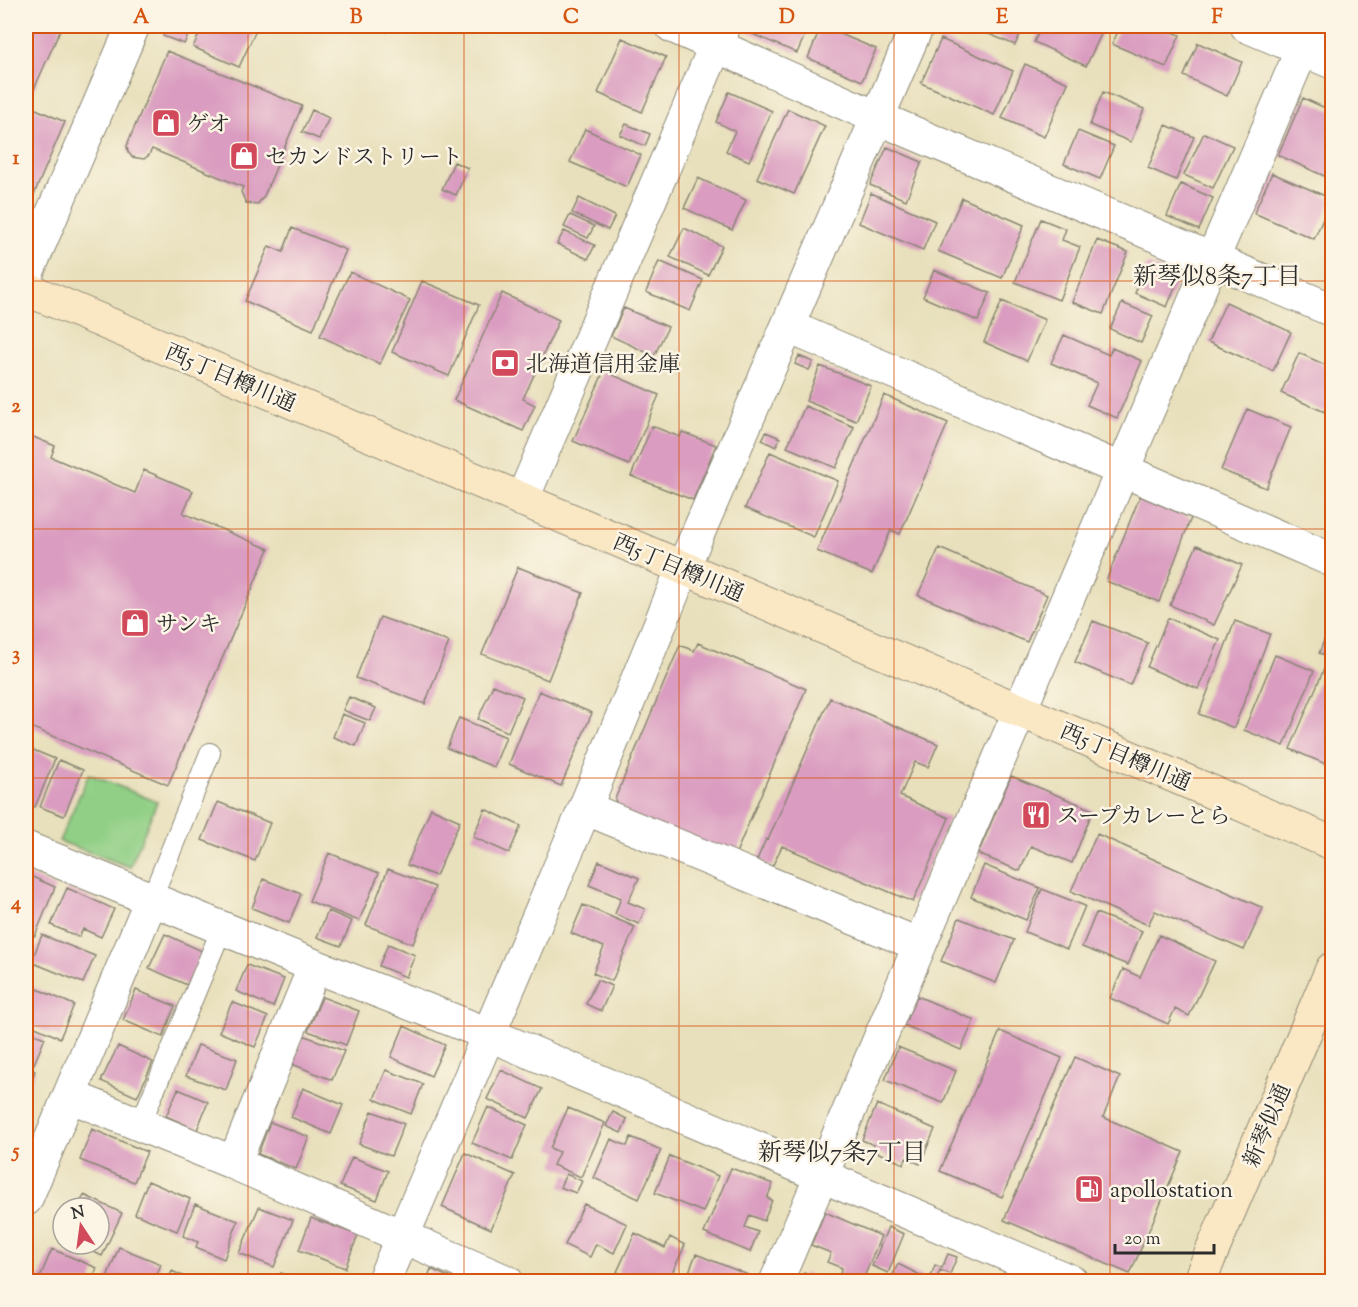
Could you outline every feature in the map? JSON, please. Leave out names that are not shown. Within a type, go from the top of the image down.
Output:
[{"type":"main road","name":"西5丁目樽川通","points":[[26,289],[1332,843]]},
{"type":"main road","name":"新琴似通","points":[[1199,1281],[1332,969]]},
{"type":"street","points":[[26,275],[133,26]]},
{"type":"street","points":[[672,26],[720,35],[878,118],[1332,310]]},
{"type":"street","points":[[383,1281],[585,808],[683,568],[917,26]]},
{"type":"street","points":[[1247,26],[1307,37],[1332,62]]},
{"type":"street","points":[[522,500],[720,35]]},
{"type":"street","points":[[776,1281],[1214,260],[1307,37]]},
{"type":"street","points":[[789,327],[1332,560]]},
{"type":"street","points":[[585,808],[921,945]]},
{"type":"street","points":[[26,848],[488,1034],[1072,1281]]},
{"type":"street","points":[[26,1199],[151,900]]},
{"type":"street","points":[[234,1163],[315,966]]},
{"type":"street","points":[[70,1096],[234,1163],[507,1281]]},
{"type":"lane","points":[[151,900],[210,753]]},
{"type":"lane","points":[[140,1125],[222,928]]},
{"type":"green space","points":[[89,774],[157,802],[130,867],[59,841]]},
{"type":"building","points":[[26,26],[62,26],[27,105],[65,122],[26,213]]},
{"type":"building","points":[[167,26],[176,26],[190,31],[184,44],[163,36]]},
{"type":"building","points":[[203,26],[252,26],[257,28],[239,67],[193,47]]},
{"type":"building","points":[[372,26],[390,26],[387,32]]},
{"type":"building","points":[[751,26],[803,26],[808,28],[797,53],[748,32]]},
{"type":"building","points":[[821,26],[876,49],[862,81],[808,58]]},
{"type":"building","points":[[865,26],[883,26],[880,32]]},
{"type":"building","points":[[970,26],[1024,26],[1015,45]]},
{"type":"building","points":[[1042,26],[1105,26],[1086,66],[1034,42]]},
{"type":"building","points":[[1132,26],[1158,26],[1180,35],[1166,67],[1112,44],[1120,27],[1130,31]]},
{"type":"building","points":[[622,38],[666,57],[642,112],[598,93]]},
{"type":"building","points":[[941,39],[1013,71],[994,115],[921,83]]},
{"type":"building","points":[[1198,43],[1242,62],[1227,96],[1184,76]]},
{"type":"building","points":[[167,51],[302,106],[264,196],[257,205],[246,203],[241,192],[243,187],[152,149],[144,159],[132,157],[128,152],[129,140]]},
{"type":"building","points":[[1025,64],[1068,83],[1044,137],[1002,118]]},
{"type":"building","points":[[729,92],[772,111],[749,161],[726,151],[735,131],[716,122]]},
{"type":"building","points":[[1103,92],[1144,109],[1131,142],[1090,125]]},
{"type":"building","points":[[1303,98],[1332,111],[1331,179],[1278,155]]},
{"type":"building","points":[[788,109],[825,126],[794,194],[757,178]]},
{"type":"building","points":[[312,110],[329,118],[319,139],[302,132]]},
{"type":"building","points":[[626,124],[650,134],[645,146],[620,135]]},
{"type":"building","points":[[1166,125],[1194,137],[1176,180],[1148,168]]},
{"type":"building","points":[[585,129],[641,155],[627,187],[570,162]]},
{"type":"building","points":[[1078,131],[1114,146],[1100,179],[1064,164]]},
{"type":"building","points":[[1204,133],[1233,146],[1213,188],[1184,175]]},
{"type":"building","points":[[887,147],[922,162],[906,200],[870,185]]},
{"type":"building","points":[[454,162],[468,168],[456,195],[442,189]]},
{"type":"building","points":[[1272,173],[1332,199],[1314,239],[1254,213]]},
{"type":"building","points":[[698,178],[746,200],[732,230],[684,208]]},
{"type":"building","points":[[1181,184],[1213,198],[1199,230],[1167,216]]},
{"type":"building","points":[[871,193],[935,221],[923,250],[859,223]]},
{"type":"building","points":[[579,198],[615,216],[608,230],[572,213]]},
{"type":"building","points":[[962,198],[1024,225],[1002,278],[938,251]]},
{"type":"building","points":[[570,215],[594,226],[588,238],[564,227]]},
{"type":"building","points":[[1041,219],[1066,229],[1062,240],[1080,247],[1059,300],[1015,282]]},
{"type":"building","points":[[292,228],[346,250],[313,330],[245,301],[269,246],[283,252]]},
{"type":"building","points":[[684,228],[722,246],[708,275],[670,257]]},
{"type":"building","points":[[564,231],[595,245],[588,259],[557,244]]},
{"type":"building","points":[[1097,240],[1128,252],[1103,314],[1072,302]]},
{"type":"building","points":[[659,261],[703,280],[690,311],[646,292]]},
{"type":"building","points":[[1147,264],[1179,277],[1167,307],[1135,293]]},
{"type":"building","points":[[934,270],[990,293],[978,321],[923,297]]},
{"type":"building","points":[[350,272],[410,300],[380,364],[320,336]]},
{"type":"building","points":[[422,281],[479,305],[449,376],[392,352]]},
{"type":"building","points":[[502,293],[559,320],[523,399],[535,405],[523,431],[454,400]]},
{"type":"building","points":[[1002,301],[1045,320],[1027,361],[984,342]]},
{"type":"building","points":[[1226,302],[1291,332],[1273,371],[1208,342]]},
{"type":"building","points":[[1122,303],[1153,316],[1141,343],[1110,329]]},
{"type":"building","points":[[624,308],[668,327],[654,356],[611,336]]},
{"type":"building","points":[[1064,335],[1109,355],[1112,348],[1142,361],[1117,418],[1087,405],[1097,383],[1051,363]]},
{"type":"building","points":[[1299,353],[1332,368],[1332,415],[1281,393]]},
{"type":"building","points":[[799,356],[813,362],[809,370],[795,364]]},
{"type":"building","points":[[820,366],[871,386],[856,421],[806,401]]},
{"type":"building","points":[[604,371],[659,395],[629,465],[573,441]]},
{"type":"building","points":[[884,395],[948,423],[900,534],[891,530],[872,574],[817,551]]},
{"type":"building","points":[[805,406],[854,427],[836,468],[787,447]]},
{"type":"building","points":[[1247,409],[1291,427],[1266,488],[1221,470]]},
{"type":"building","points":[[652,426],[680,437],[682,432],[716,445],[693,500],[631,476]]},
{"type":"building","points":[[766,432],[780,438],[776,447],[762,440]]},
{"type":"building","points":[[26,434],[55,446],[51,457],[135,493],[144,470],[193,491],[183,513],[269,549],[168,785],[26,725]]},
{"type":"building","points":[[770,452],[838,481],[814,537],[745,508]]},
{"type":"building","points":[[1140,496],[1191,518],[1159,602],[1106,581]]},
{"type":"building","points":[[1197,545],[1242,565],[1214,625],[1170,605]]},
{"type":"building","points":[[939,548],[1047,595],[1027,642],[918,595]]},
{"type":"building","points":[[518,567],[583,593],[548,680],[482,654]]},
{"type":"building","points":[[380,617],[449,642],[425,704],[356,678]]},
{"type":"building","points":[[1168,618],[1220,640],[1198,689],[1147,667]]},
{"type":"building","points":[[1093,621],[1148,643],[1130,685],[1075,662]]},
{"type":"building","points":[[1235,621],[1270,634],[1234,728],[1199,714]]},
{"type":"building","points":[[1332,621],[1332,763],[1328,765],[1290,749],[1329,657],[1319,653]]},
{"type":"building","points":[[698,643],[806,689],[733,860],[619,812],[615,799],[680,645],[694,651]]},
{"type":"building","points":[[1275,655],[1314,671],[1284,746],[1244,730]]},
{"type":"building","points":[[493,685],[523,697],[508,732],[478,719]]},
{"type":"building","points":[[539,691],[592,713],[561,786],[509,764]]},
{"type":"building","points":[[349,697],[376,708],[370,721],[343,710]]},
{"type":"building","points":[[830,698],[938,744],[928,767],[915,762],[900,796],[949,818],[913,902],[782,846],[772,867],[757,860],[766,839],[768,840]]},
{"type":"building","points":[[342,714],[365,723],[356,746],[333,737]]},
{"type":"building","points":[[459,718],[506,737],[494,767],[447,748]]},
{"type":"building","points":[[26,747],[55,759],[35,807],[26,803]]},
{"type":"building","points":[[59,760],[83,770],[64,816],[40,807]]},
{"type":"building","points":[[1011,776],[1093,810],[1072,863],[1031,846],[1020,871],[978,854]]},
{"type":"building","points":[[218,802],[270,823],[255,861],[202,840]]},
{"type":"building","points":[[431,808],[460,821],[436,876],[407,865]]},
{"type":"building","points":[[485,809],[521,826],[509,853],[473,837]]},
{"type":"building","points":[[1097,834],[1263,908],[1244,950],[1155,911],[1148,925],[1071,891]]},
{"type":"building","points":[[329,853],[379,873],[359,921],[309,901]]},
{"type":"building","points":[[599,861],[639,878],[628,902],[645,909],[639,924],[615,914],[621,898],[589,885]]},
{"type":"building","points":[[984,865],[1040,888],[1026,920],[971,897]]},
{"type":"building","points":[[388,869],[435,887],[413,944],[366,925]]},
{"type":"building","points":[[26,874],[55,887],[35,936],[26,932]]},
{"type":"building","points":[[263,879],[301,894],[289,923],[252,908]]},
{"type":"building","points":[[67,888],[114,909],[101,937],[83,929],[79,937],[51,925]]},
{"type":"building","points":[[1042,889],[1085,906],[1067,949],[1025,932]]},
{"type":"building","points":[[583,905],[635,927],[612,981],[593,973],[604,947],[571,933]]},
{"type":"building","points":[[328,911],[352,921],[341,946],[317,937]]},
{"type":"building","points":[[1096,913],[1142,931],[1128,965],[1082,947]]},
{"type":"building","points":[[959,918],[1014,940],[996,983],[941,961]]},
{"type":"building","points":[[165,934],[202,951],[187,985],[149,968]]},
{"type":"building","points":[[42,935],[95,956],[83,983],[31,962]]},
{"type":"building","points":[[1159,935],[1215,961],[1189,1016],[1175,1009],[1168,1024],[1110,998],[1123,969],[1140,977]]},
{"type":"building","points":[[388,944],[415,955],[406,977],[379,966]]},
{"type":"building","points":[[247,965],[284,979],[273,1007],[236,991]]},
{"type":"building","points":[[597,980],[612,986],[601,1011],[586,1004]]},
{"type":"building","points":[[26,984],[74,1005],[60,1038],[26,1023]]},
{"type":"building","points":[[136,990],[175,1006],[163,1037],[123,1020]]},
{"type":"building","points":[[917,996],[974,1020],[961,1050],[904,1025]]},
{"type":"building","points":[[322,997],[359,1011],[346,1045],[308,1031]]},
{"type":"building","points":[[232,1002],[268,1017],[255,1047],[219,1032]]},
{"type":"building","points":[[404,1026],[445,1045],[431,1076],[391,1057]]},
{"type":"building","points":[[26,1031],[45,1038],[34,1064],[26,1060]]},
{"type":"building","points":[[1000,1031],[1062,1058],[1002,1197],[940,1171]]},
{"type":"building","points":[[303,1035],[344,1051],[332,1080],[292,1064]]},
{"type":"building","points":[[198,1045],[237,1059],[226,1090],[186,1076]]},
{"type":"building","points":[[118,1046],[153,1062],[137,1097],[101,1081]]},
{"type":"building","points":[[898,1047],[956,1071],[943,1103],[885,1080]]},
{"type":"building","points":[[1075,1057],[1120,1077],[1103,1117],[1183,1152],[1130,1274],[1004,1220]]},
{"type":"building","points":[[26,1067],[35,1071],[26,1096]]},
{"type":"building","points":[[386,1070],[423,1084],[411,1114],[374,1099]]},
{"type":"building","points":[[501,1070],[542,1089],[528,1118],[487,1099]]},
{"type":"building","points":[[303,1088],[343,1105],[331,1134],[291,1117]]},
{"type":"building","points":[[178,1089],[208,1102],[197,1130],[166,1116]]},
{"type":"building","points":[[877,1104],[935,1129],[920,1164],[906,1158],[904,1164],[872,1150],[874,1145],[862,1140]]},
{"type":"building","points":[[488,1107],[527,1125],[512,1160],[472,1143]]},
{"type":"building","points":[[568,1108],[605,1123],[581,1177],[553,1165],[559,1152],[550,1148]]},
{"type":"building","points":[[372,1111],[404,1124],[391,1156],[359,1144]]},
{"type":"building","points":[[613,1112],[627,1119],[621,1133],[606,1126]]},
{"type":"building","points":[[270,1122],[309,1137],[296,1169],[258,1154]]},
{"type":"building","points":[[92,1129],[147,1152],[134,1182],[80,1160]]},
{"type":"building","points":[[631,1137],[661,1150],[639,1199],[594,1178],[611,1139],[627,1146]]},
{"type":"building","points":[[465,1153],[515,1175],[491,1229],[442,1207]]},
{"type":"building","points":[[670,1156],[718,1176],[703,1212],[655,1193]]},
{"type":"building","points":[[352,1157],[388,1171],[377,1200],[340,1186]]},
{"type":"building","points":[[731,1168],[773,1184],[767,1198],[772,1200],[764,1221],[750,1215],[745,1227],[758,1232],[750,1252],[704,1233]]},
{"type":"building","points":[[566,1174],[582,1181],[576,1193],[560,1187]]},
{"type":"building","points":[[148,1181],[190,1199],[177,1231],[135,1214]]},
{"type":"building","points":[[195,1204],[238,1221],[224,1259],[196,1247],[198,1242],[183,1236]]},
{"type":"building","points":[[584,1204],[627,1224],[614,1253],[596,1244],[590,1257],[565,1245]]},
{"type":"building","points":[[259,1207],[293,1220],[274,1267],[239,1253]]},
{"type":"building","points":[[111,1208],[122,1213],[111,1237]]},
{"type":"building","points":[[825,1212],[881,1236],[862,1282],[853,1282],[839,1276],[842,1268],[827,1262],[831,1253],[811,1245]]},
{"type":"building","points":[[311,1218],[358,1235],[345,1268],[299,1250]]},
{"type":"building","points":[[888,1227],[904,1234],[888,1273],[872,1266]]},
{"type":"building","points":[[635,1233],[665,1248],[670,1237],[685,1245],[668,1282],[637,1282],[617,1272]]},
{"type":"building","points":[[119,1247],[161,1264],[154,1282],[105,1282]]},
{"type":"building","points":[[51,1251],[51,1256],[69,1256],[97,1268],[91,1282],[38,1282]]},
{"type":"building","points":[[696,1254],[748,1275],[746,1282],[685,1282]]},
{"type":"building","points":[[948,1254],[957,1257],[950,1274],[940,1270],[937,1278],[931,1276],[935,1265],[942,1268]]},
{"type":"building","points":[[898,1264],[934,1282],[889,1282]]},
{"type":"building","points":[[431,1269],[459,1282],[426,1282]]},
{"type":"building","points":[[172,1271],[195,1282],[167,1282]]},
{"type":"building","points":[[281,1273],[301,1281],[301,1282],[277,1282]]},
{"type":"building","points":[[804,1273],[825,1282],[800,1282]]},
{"type":"place","name":"ゲオ","points":[[166,123]]},
{"type":"place","name":"セカンドストリート","points":[[244,156]]},
{"type":"place","name":"北海道信用金庫","points":[[505,363]]},
{"type":"place","name":"サンキ","points":[[135,623]]},
{"type":"place","name":"スープカレーとら","points":[[1036,815]]},
{"type":"place","name":"apollostation","points":[[1089,1189]]},
{"type":"district","name":"新琴似8条7丁目","points":[[1217,276]]},
{"type":"district","name":"新琴似7条7丁目","points":[[842,1152]]}]
